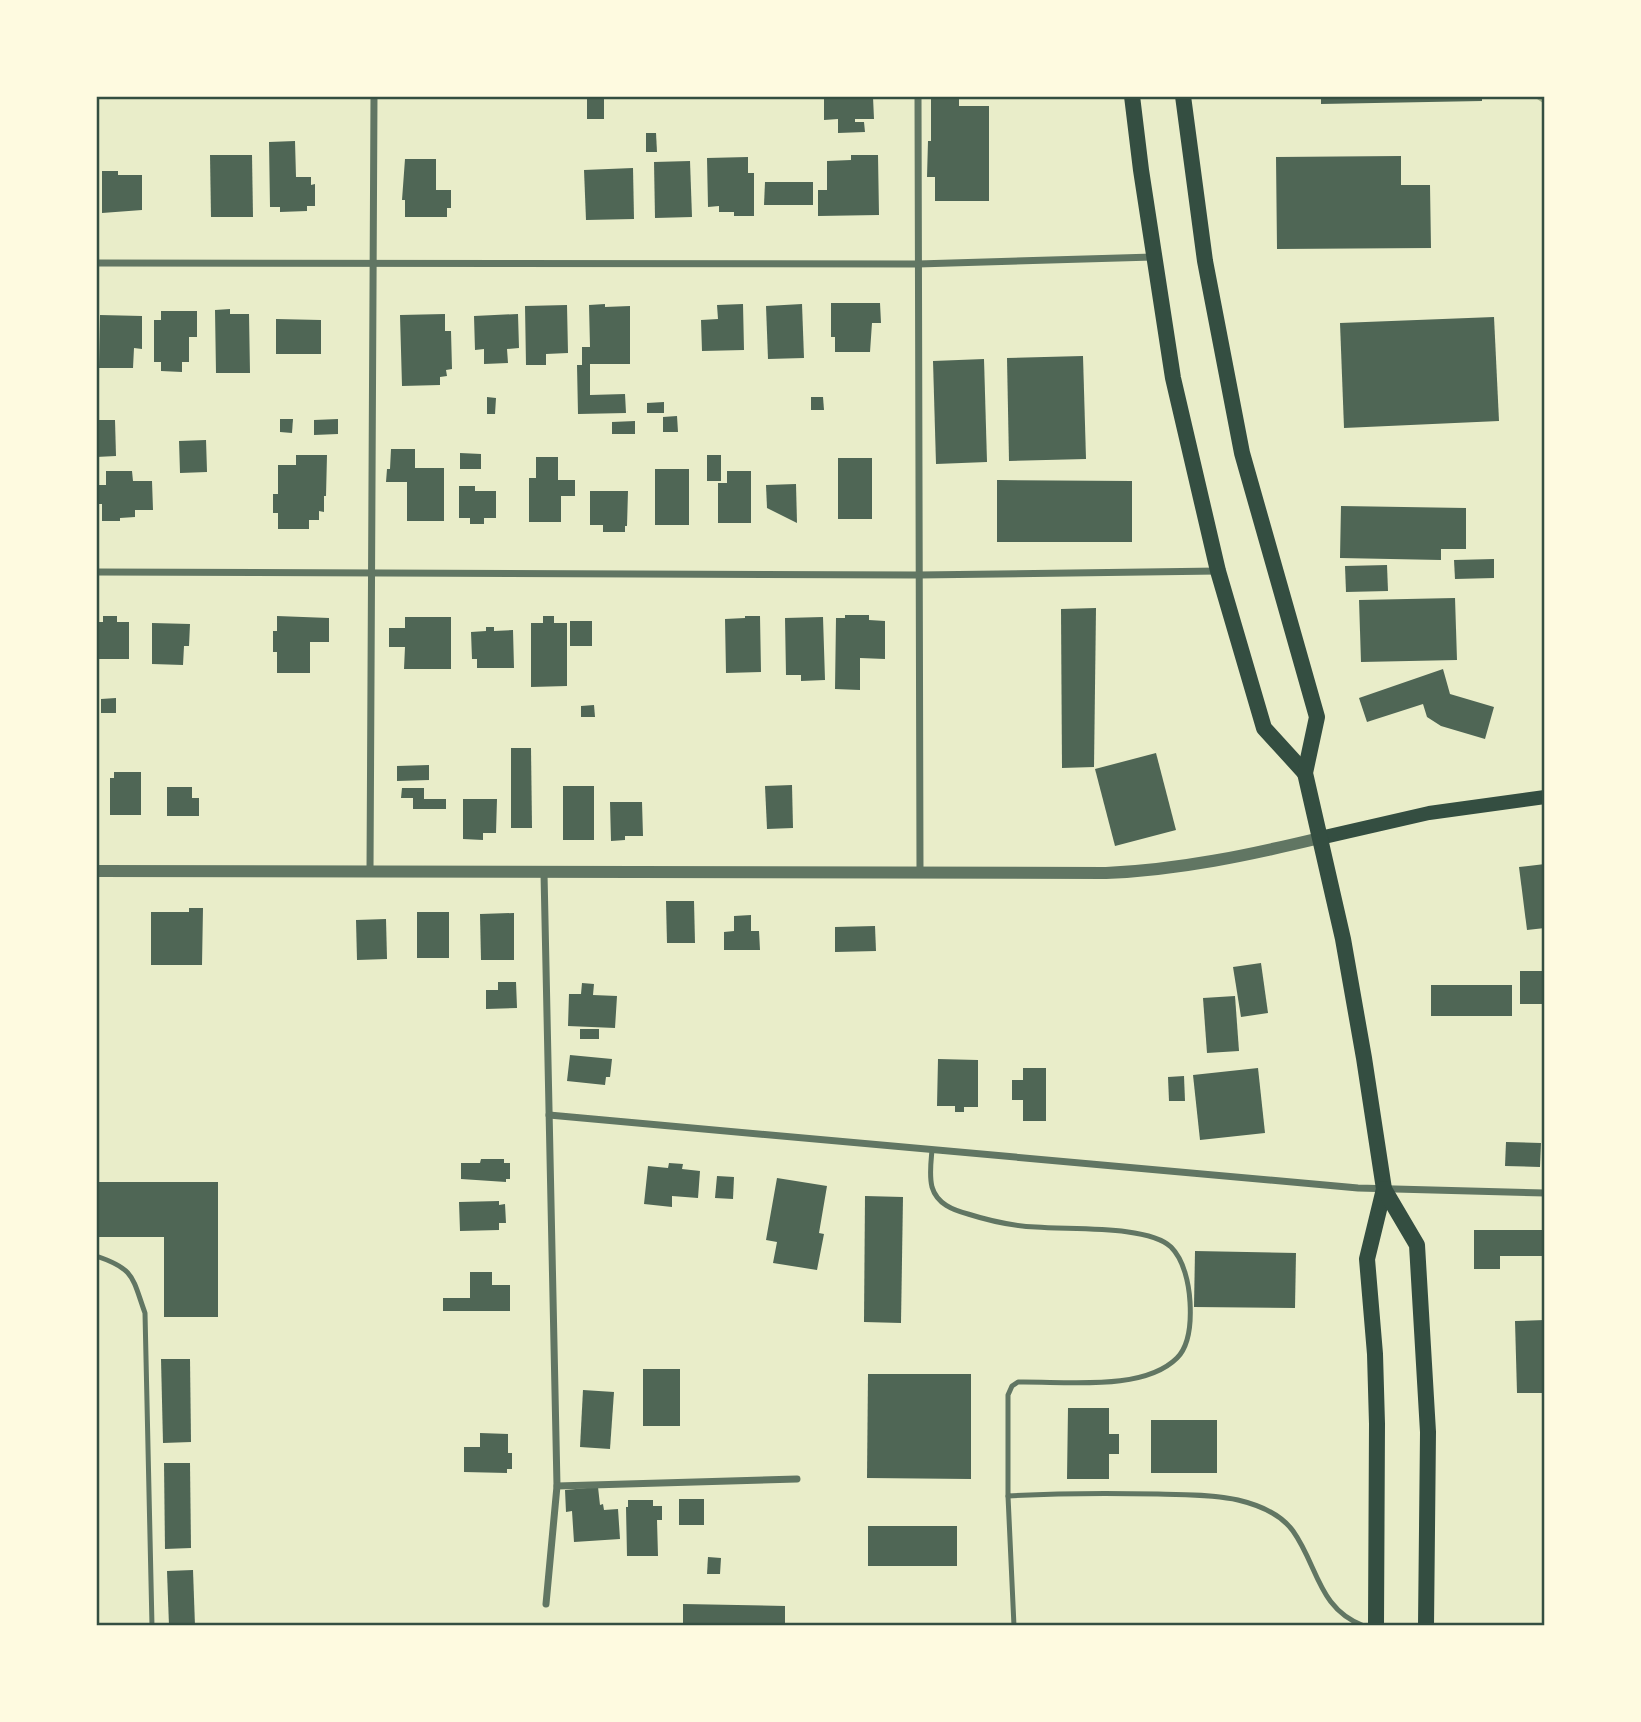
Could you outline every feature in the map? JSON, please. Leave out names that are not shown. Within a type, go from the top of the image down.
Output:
[{"type":"highway","points":[[1132,96],[1173,378],[1218,571],[1264,728],[1305,773]]},
{"type":"highway","points":[[1183,96],[1213,312],[1250,487],[1317,717],[1305,773],[1343,939],[1384,1189],[1417,1245],[1428,1433],[1426,1626]]},
{"type":"highway","points":[[1376,1626],[1377,1424],[1375,1354],[1367,1259],[1384,1189]]},
{"type":"main road","points":[[1320,838],[1429,813],[1545,797]]},
{"type":"street","points":[[370,872],[374,96]]},
{"type":"street","points":[[918,96],[920,873]]},
{"type":"street","points":[[96,263],[918,264],[1154,257]]},
{"type":"street","points":[[96,572],[919,575],[1218,571]]},
{"type":"street","points":[[96,871],[1106,873],[1171,869],[1255,854],[1320,838]]},
{"type":"street","points":[[544,873],[557,1486],[546,1604]]},
{"type":"street","points":[[549,1115],[1384,1189],[1545,1193]]},
{"type":"street","points":[[557,1486],[797,1479]]},
{"type":"lane","points":[[932,1150],[932,1188],[938,1199],[949,1208],[1006,1224],[1119,1231],[1158,1238],[1178,1256],[1187,1283],[1189,1322],[1186,1343],[1181,1354],[1158,1372],[1129,1381],[1018,1382],[1012,1386],[1008,1395],[1008,1496],[1014,1626]]},
{"type":"lane","points":[[96,1256],[118,1263],[132,1276],[145,1313],[152,1626]]},
{"type":"lane","points":[[1008,1496],[1063,1493],[1188,1495],[1236,1499],[1254,1505],[1283,1520],[1304,1548],[1331,1605],[1364,1626]]},
{"type":"building","points":[[824,96],[873,97],[874,119],[855,119],[855,122],[864,122],[865,132],[838,133],[838,119],[824,120]]},
{"type":"building","points":[[931,96],[959,96],[959,106],[989,106],[989,201],[935,201],[935,177],[927,177],[928,141],[931,141]]},
{"type":"building","points":[[1321,96],[1482,96],[1482,101],[1321,104]]},
{"type":"building","points":[[587,97],[604,97],[604,119],[587,119]]},
{"type":"building","points":[[646,133],[656,133],[657,152],[646,152]]},
{"type":"building","points":[[295,141],[296,177],[311,177],[311,185],[315,184],[315,206],[307,206],[307,211],[280,212],[280,207],[270,207],[269,142]]},
{"type":"building","points":[[210,155],[252,155],[253,217],[211,217]]},
{"type":"building","points":[[851,155],[878,155],[879,215],[818,216],[818,190],[827,190],[827,161],[851,160]]},
{"type":"building","points":[[1401,156],[1401,185],[1430,185],[1431,248],[1277,249],[1276,157]]},
{"type":"building","points":[[748,157],[748,173],[754,173],[754,216],[734,216],[734,212],[719,212],[719,206],[708,207],[707,158]]},
{"type":"building","points":[[405,159],[436,159],[436,190],[451,190],[451,208],[447,208],[447,217],[405,217],[405,200],[402,200]]},
{"type":"building","points":[[690,161],[692,217],[655,218],[654,162]]},
{"type":"building","points":[[633,168],[634,219],[586,220],[584,170]]},
{"type":"building","points":[[102,171],[118,171],[118,175],[142,175],[142,210],[102,213]]},
{"type":"building","points":[[765,182],[813,182],[813,205],[764,205]]},
{"type":"building","points":[[831,303],[880,303],[881,323],[872,323],[870,352],[835,352],[835,337],[831,337]]},
{"type":"building","points":[[605,304],[605,307],[630,306],[630,364],[590,364],[590,395],[625,394],[626,413],[578,414],[577,365],[582,365],[582,347],[590,347],[589,305]]},
{"type":"building","points":[[743,304],[744,350],[702,351],[701,320],[718,319],[717,305]]},
{"type":"building","points":[[802,304],[804,358],[768,359],[766,306]]},
{"type":"building","points":[[567,305],[568,353],[546,354],[546,365],[526,365],[525,306]]},
{"type":"building","points":[[230,309],[230,314],[249,314],[250,373],[216,373],[215,310]]},
{"type":"building","points":[[161,311],[197,311],[197,337],[189,337],[189,362],[182,362],[182,372],[161,371],[161,362],[154,362],[154,320],[161,320]]},
{"type":"building","points":[[445,314],[445,331],[451,331],[452,369],[446,370],[447,376],[440,377],[440,385],[402,386],[400,315]]},
{"type":"building","points":[[518,314],[519,348],[507,349],[508,363],[484,364],[484,349],[475,350],[474,316]]},
{"type":"building","points":[[100,315],[142,316],[142,349],[134,348],[133,368],[99,368]]},
{"type":"building","points":[[1494,317],[1499,421],[1344,428],[1340,323]]},
{"type":"building","points":[[276,319],[321,320],[321,354],[276,354]]},
{"type":"building","points":[[1083,356],[1086,459],[1009,461],[1007,358]]},
{"type":"building","points":[[984,359],[987,462],[936,464],[933,361]]},
{"type":"building","points":[[487,397],[496,398],[495,414],[487,414]]},
{"type":"building","points":[[811,397],[823,397],[824,410],[811,410]]},
{"type":"building","points":[[664,402],[664,413],[647,413],[647,403]]},
{"type":"building","points":[[677,416],[678,432],[663,432],[663,417]]},
{"type":"building","points":[[280,419],[293,419],[292,433],[280,432]]},
{"type":"building","points":[[338,419],[338,434],[314,435],[314,420]]},
{"type":"building","points":[[96,420],[115,420],[116,456],[96,457]]},
{"type":"building","points":[[635,421],[635,434],[612,434],[612,422]]},
{"type":"building","points":[[206,440],[207,472],[180,473],[179,441]]},
{"type":"building","points":[[391,449],[415,449],[415,468],[444,468],[444,521],[407,521],[407,482],[386,482]]},
{"type":"building","points":[[460,453],[481,454],[481,469],[460,469]]},
{"type":"building","points":[[296,455],[327,455],[324,512],[319,511],[319,520],[309,520],[309,529],[278,529],[278,513],[273,513],[273,494],[278,494],[278,465],[296,465]]},
{"type":"building","points":[[707,455],[721,455],[721,481],[707,481]]},
{"type":"building","points":[[536,457],[558,457],[558,480],[575,480],[575,496],[561,496],[561,522],[529,522],[529,478],[536,478]]},
{"type":"building","points":[[838,458],[872,458],[872,519],[838,519]]},
{"type":"building","points":[[655,469],[689,469],[689,525],[655,525]]},
{"type":"building","points":[[106,471],[132,471],[133,481],[152,481],[153,510],[135,510],[135,517],[120,518],[120,521],[102,521],[102,504],[96,504],[96,485],[106,485]]},
{"type":"building","points":[[727,471],[751,471],[751,523],[718,523],[718,483],[727,483]]},
{"type":"building","points":[[997,480],[1132,481],[1132,542],[997,542]]},
{"type":"building","points":[[796,484],[797,523],[767,508],[766,485]]},
{"type":"building","points":[[459,486],[475,486],[475,491],[496,491],[496,518],[484,518],[484,524],[470,524],[470,518],[459,518]]},
{"type":"building","points":[[590,491],[628,491],[625,532],[603,532],[603,525],[590,525]]},
{"type":"building","points":[[1341,506],[1466,508],[1466,549],[1441,549],[1441,560],[1340,558]]},
{"type":"building","points":[[1494,559],[1494,578],[1455,579],[1454,560]]},
{"type":"building","points":[[1387,565],[1388,591],[1346,592],[1345,566]]},
{"type":"building","points":[[1455,598],[1457,660],[1361,662],[1359,600]]},
{"type":"building","points":[[1096,608],[1094,767],[1062,768],[1061,609]]},
{"type":"building","points":[[845,615],[869,615],[869,620],[885,621],[885,659],[860,658],[860,690],[835,689],[836,618],[845,618]]},
{"type":"building","points":[[103,616],[117,616],[117,622],[129,622],[129,659],[96,659],[96,622],[103,622]]},
{"type":"building","points":[[277,616],[329,618],[329,642],[310,642],[310,673],[277,673],[273,631],[277,631]]},
{"type":"building","points":[[543,616],[554,616],[554,623],[567,623],[567,686],[531,687],[531,623],[543,623]]},
{"type":"building","points":[[760,616],[761,672],[726,673],[725,619]]},
{"type":"building","points":[[405,617],[451,617],[451,669],[404,669],[405,647],[389,647],[389,628],[405,628]]},
{"type":"building","points":[[823,617],[825,680],[801,681],[801,675],[786,675],[785,618]]},
{"type":"building","points":[[570,621],[592,621],[592,646],[570,646]]},
{"type":"building","points":[[152,623],[190,624],[189,646],[184,646],[183,665],[152,664]]},
{"type":"building","points":[[486,627],[494,627],[494,631],[513,630],[514,668],[477,668],[477,659],[472,659],[471,632],[486,631]]},
{"type":"building","points":[[1443,669],[1450,694],[1494,707],[1485,739],[1441,726],[1427,717],[1423,704],[1367,722],[1359,698]]},
{"type":"building","points":[[116,698],[116,713],[101,713],[101,699]]},
{"type":"building","points":[[594,705],[595,717],[581,717],[581,706]]},
{"type":"building","points":[[511,748],[531,748],[532,828],[511,828]]},
{"type":"building","points":[[1156,753],[1176,830],[1115,846],[1095,769]]},
{"type":"building","points":[[429,765],[429,780],[397,781],[397,766]]},
{"type":"building","points":[[114,772],[141,772],[141,815],[110,815],[110,778],[114,778]]},
{"type":"building","points":[[792,785],[793,828],[767,829],[765,786]]},
{"type":"building","points":[[563,786],[594,786],[594,840],[563,840]]},
{"type":"building","points":[[167,787],[192,787],[192,798],[199,798],[199,816],[167,816]]},
{"type":"building","points":[[402,788],[424,788],[424,799],[446,799],[446,809],[413,809],[413,798],[401,798]]},
{"type":"building","points":[[463,799],[497,799],[496,833],[483,833],[483,840],[463,839]]},
{"type":"building","points":[[610,802],[642,802],[643,836],[625,836],[625,840],[611,841]]},
{"type":"building","points":[[1545,864],[1545,928],[1527,930],[1519,867]]},
{"type":"building","points":[[666,901],[694,901],[695,943],[667,943]]},
{"type":"building","points":[[189,908],[203,908],[202,965],[151,965],[151,912],[189,912]]},
{"type":"building","points":[[417,912],[449,912],[449,958],[417,958]]},
{"type":"building","points":[[514,913],[514,960],[481,960],[480,914]]},
{"type":"building","points":[[751,915],[751,931],[759,931],[760,950],[724,950],[724,932],[734,931],[734,916]]},
{"type":"building","points":[[386,919],[387,959],[357,960],[356,920]]},
{"type":"building","points":[[875,926],[876,951],[835,952],[835,927]]},
{"type":"building","points":[[1261,963],[1268,1013],[1241,1017],[1233,967]]},
{"type":"building","points":[[1520,971],[1545,971],[1545,1004],[1520,1004]]},
{"type":"building","points":[[498,982],[516,982],[517,1008],[486,1009],[486,990],[498,990]]},
{"type":"building","points":[[582,983],[594,984],[593,995],[617,996],[615,1028],[568,1026],[569,994],[581,994]]},
{"type":"building","points":[[1431,985],[1512,985],[1512,1016],[1431,1016]]},
{"type":"building","points":[[1235,996],[1239,1051],[1207,1053],[1203,998]]},
{"type":"building","points":[[580,1029],[599,1029],[599,1039],[580,1039]]},
{"type":"building","points":[[570,1055],[612,1059],[610,1077],[606,1077],[605,1085],[567,1081]]},
{"type":"building","points":[[938,1059],[978,1060],[978,1107],[964,1107],[964,1112],[955,1112],[955,1106],[937,1106]]},
{"type":"building","points":[[1023,1068],[1046,1068],[1046,1121],[1023,1121],[1023,1100],[1012,1100],[1012,1080],[1023,1080]]},
{"type":"building","points":[[1258,1068],[1265,1133],[1200,1140],[1193,1075]]},
{"type":"building","points":[[1184,1076],[1185,1101],[1169,1101],[1168,1077]]},
{"type":"building","points":[[1506,1142],[1541,1143],[1540,1167],[1505,1166]]},
{"type":"building","points":[[481,1159],[504,1159],[504,1163],[510,1163],[510,1179],[506,1179],[506,1182],[461,1179],[461,1163],[480,1163]]},
{"type":"building","points":[[669,1163],[683,1164],[682,1169],[700,1171],[698,1198],[672,1196],[672,1207],[644,1204],[648,1166],[668,1168]]},
{"type":"building","points":[[717,1176],[734,1177],[733,1199],[715,1198]]},
{"type":"building","points":[[777,1178],[827,1186],[819,1233],[824,1234],[817,1270],[773,1263],[777,1242],[766,1240]]},
{"type":"building","points":[[96,1182],[218,1182],[218,1317],[164,1317],[164,1237],[96,1237]]},
{"type":"building","points":[[865,1196],[903,1197],[901,1323],[864,1322]]},
{"type":"building","points":[[499,1201],[499,1205],[505,1204],[506,1223],[499,1223],[499,1230],[460,1231],[459,1202]]},
{"type":"building","points":[[1474,1230],[1545,1230],[1545,1256],[1500,1256],[1500,1269],[1474,1269]]},
{"type":"building","points":[[1195,1251],[1296,1253],[1295,1308],[1194,1307]]},
{"type":"building","points":[[470,1272],[492,1272],[492,1285],[510,1285],[510,1311],[443,1311],[443,1298],[470,1298]]},
{"type":"building","points":[[1545,1320],[1545,1393],[1517,1393],[1515,1321]]},
{"type":"building","points":[[161,1359],[190,1359],[191,1442],[163,1443]]},
{"type":"building","points":[[643,1369],[680,1369],[680,1426],[643,1426]]},
{"type":"building","points":[[868,1374],[971,1374],[971,1479],[867,1478]]},
{"type":"building","points":[[583,1390],[614,1392],[610,1449],[580,1447]]},
{"type":"building","points":[[1068,1408],[1109,1408],[1109,1434],[1119,1434],[1119,1454],[1109,1454],[1109,1479],[1067,1479]]},
{"type":"building","points":[[1151,1420],[1217,1420],[1217,1473],[1151,1473]]},
{"type":"building","points":[[480,1433],[508,1434],[508,1453],[512,1453],[512,1469],[507,1469],[507,1473],[464,1472],[464,1447],[480,1447]]},
{"type":"building","points":[[164,1463],[190,1463],[191,1548],[165,1549]]},
{"type":"building","points":[[598,1487],[600,1505],[603,1504],[604,1510],[618,1509],[620,1539],[574,1542],[572,1511],[566,1512],[565,1490]]},
{"type":"building","points":[[679,1499],[704,1499],[704,1525],[679,1525]]},
{"type":"building","points":[[628,1500],[653,1500],[653,1506],[662,1506],[662,1520],[657,1520],[658,1556],[627,1556]]},
{"type":"building","points":[[868,1526],[957,1526],[957,1566],[868,1566]]},
{"type":"building","points":[[708,1557],[721,1558],[720,1574],[707,1574]]},
{"type":"building","points":[[193,1570],[195,1626],[169,1626],[167,1571]]},
{"type":"building","points":[[683,1604],[785,1606],[785,1626],[683,1626]]},
{"type":"waterway","points":[[1539,96],[1545,100]]}]
